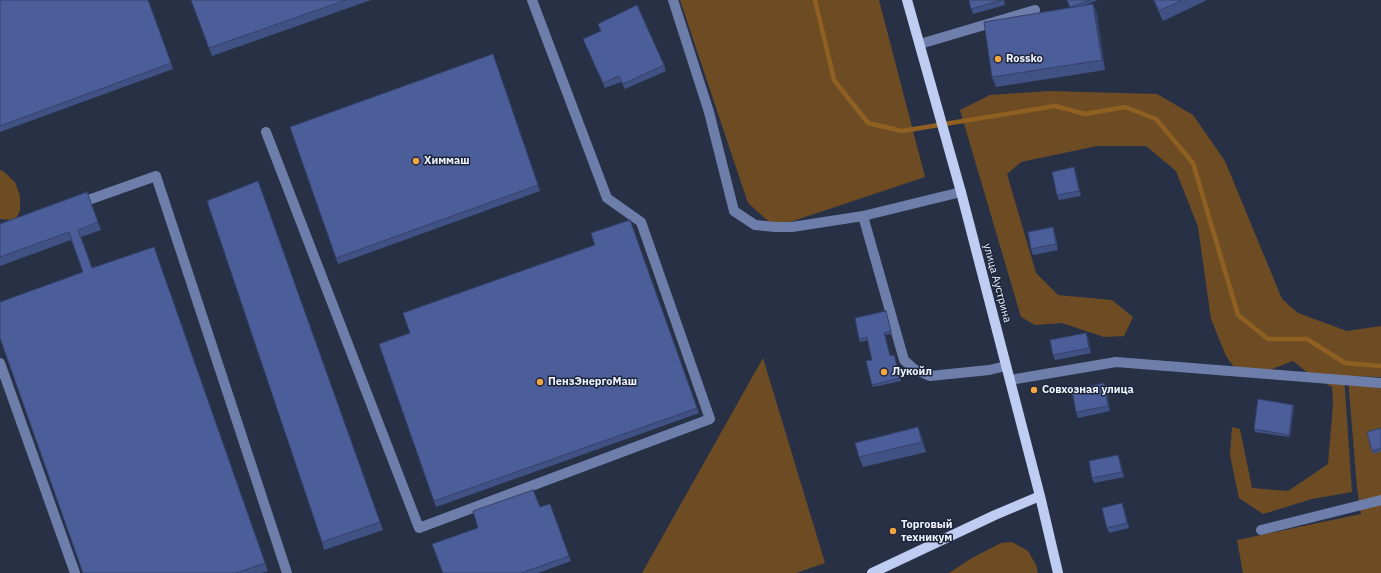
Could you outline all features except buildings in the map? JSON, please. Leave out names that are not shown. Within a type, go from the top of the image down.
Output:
[{"type":"main road","name":"улица Аустрина","points":[[908,0],[961,192],[1040,496],[1058,573]]},
{"type":"main road","points":[[872,573],[995,515],[1040,496]]},
{"type":"lane","points":[[266,132],[419,528],[710,419],[641,222],[607,198],[532,0]]},
{"type":"lane","points":[[674,0],[709,112],[734,211],[755,225],[792,227],[863,216],[961,192]]},
{"type":"lane","points":[[920,44],[1035,10]]},
{"type":"lane","points":[[67,208],[156,176],[287,573]]},
{"type":"lane","points":[[863,216],[904,360],[914,370],[930,376],[989,370],[1006,366]]},
{"type":"lane","points":[[1010,380],[1116,362],[1381,384]]},
{"type":"lane","points":[[0,363],[75,573]]},
{"type":"lane","points":[[1262,530],[1381,500]]},
{"type":"shaded area","points":[[680,0],[879,0],[925,177],[775,227],[748,203]]},
{"type":"shaded area","points":[[1049,91],[1157,94],[1193,115],[1225,161],[1282,299],[1298,313],[1347,331],[1381,326],[1381,377],[1344,376],[1352,492],[1312,499],[1263,514],[1239,498],[1230,455],[1232,427],[1240,429],[1252,488],[1288,491],[1328,464],[1333,404],[1332,387],[1313,377],[1293,361],[1267,371],[1240,375],[1226,356],[1211,319],[1198,227],[1176,171],[1146,146],[1097,146],[1021,162],[1007,174],[1036,273],[1058,295],[1112,300],[1133,317],[1124,336],[1104,337],[1062,323],[1035,325],[1021,317],[960,110],[990,95]]},
{"type":"shaded area","points":[[2,170],[15,182],[20,196],[20,211],[15,220],[0,219],[0,171]]},
{"type":"shaded area","points":[[763,358],[825,563],[796,573],[642,573]]},
{"type":"shaded area","points":[[1348,378],[1381,380],[1381,573],[1243,573],[1237,540],[1361,514],[1357,487]]},
{"type":"shaded area","points":[[1012,542],[1028,551],[1036,565],[1038,573],[949,573],[972,558],[1001,543]]},
{"type":"waterway","points":[[815,0],[834,80],[868,123],[902,131],[1055,106],[1085,114],[1125,107],[1156,119],[1193,163],[1238,315],[1268,339],[1307,339],[1345,363],[1381,366]]},
{"type":"place","name":"Rossko","points":[[998,59]]},
{"type":"place","name":"Химмаш","points":[[416,161]]},
{"type":"place","name":"Лукойл","points":[[884,372]]},
{"type":"place","name":"ПензЭнергоМаш","points":[[540,382]]},
{"type":"place","name":"Совхозная улица","points":[[1034,390]]},
{"type":"place","name":"Торговый техникум","points":[[893,531]]}]
